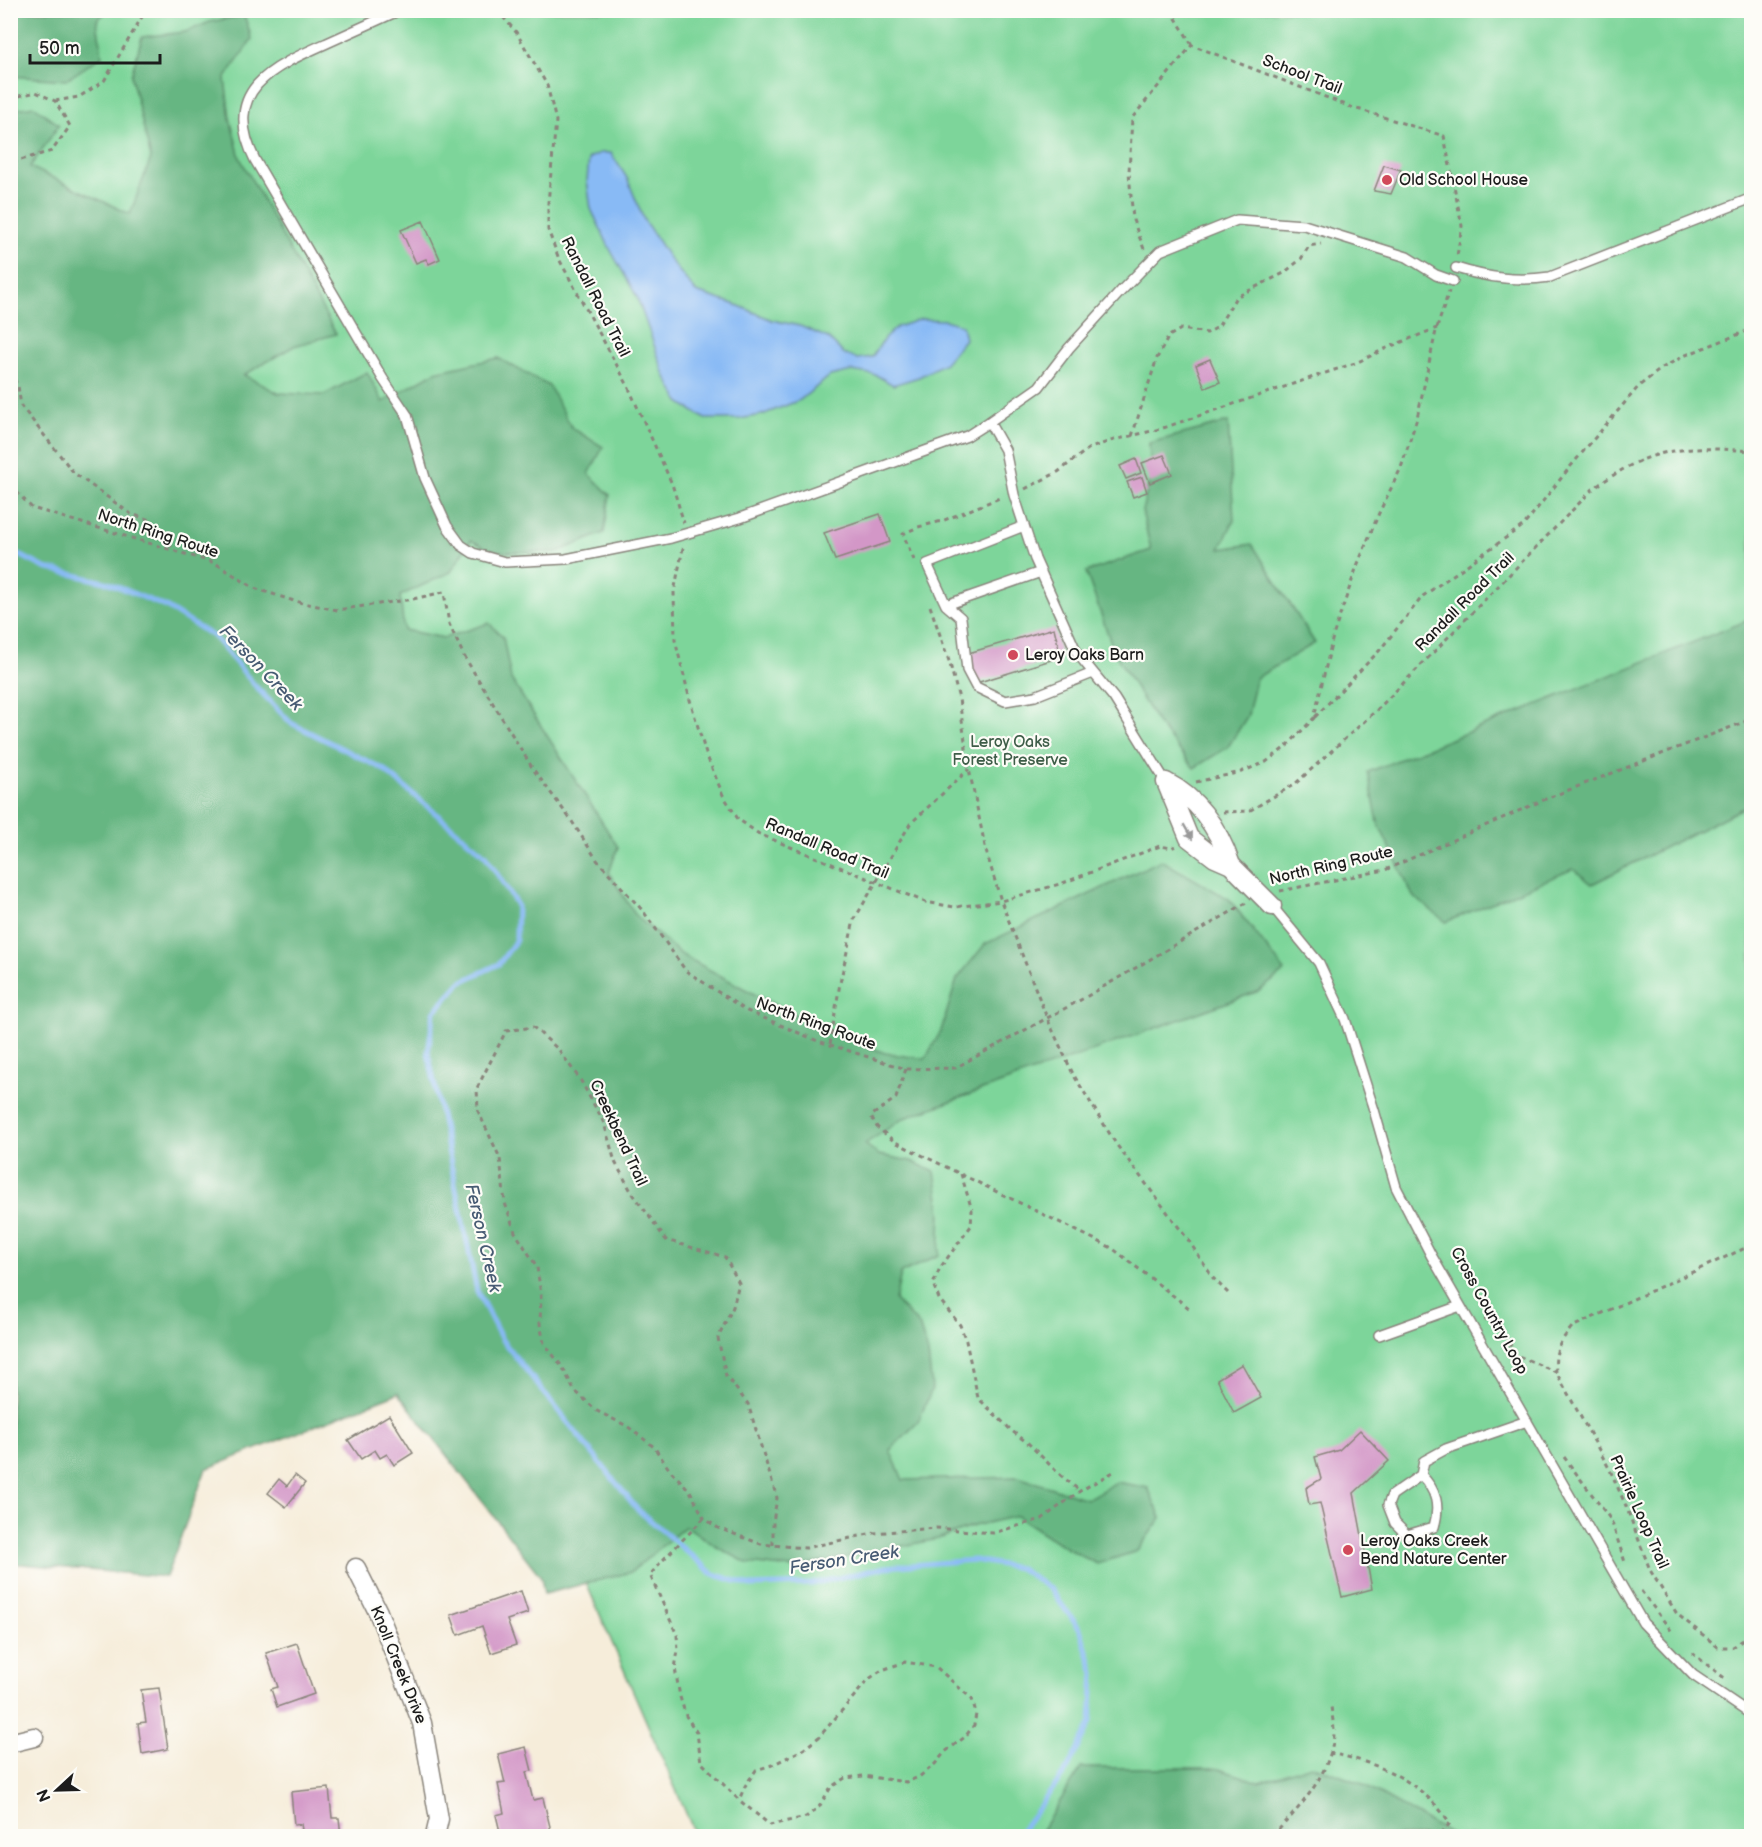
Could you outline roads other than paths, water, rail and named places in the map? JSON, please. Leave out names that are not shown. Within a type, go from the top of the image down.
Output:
[{"type":"street","points":[[1171,785],[1189,838],[1215,858],[1231,865],[1266,900]]},
{"type":"street","points":[[1171,785],[1210,820],[1224,843],[1231,865]]},
{"type":"street","name":"Knoll Creek Drive","points":[[356,1568],[378,1612],[423,1723],[439,1819],[435,1836]]},
{"type":"street","points":[[10,1743],[34,1737]]},
{"type":"lane","points":[[400,10],[283,63],[273,70],[256,84],[249,96],[245,108],[246,135],[255,160],[383,380],[406,415],[425,478],[447,526],[473,553],[505,562],[576,558],[671,538],[740,518],[967,436],[1039,387],[1069,348],[1160,251],[1237,220],[1304,225],[1407,257],[1436,275],[1453,281]]},
{"type":"lane","points":[[1456,268],[1477,275],[1508,279],[1526,280],[1550,277],[1752,198]]},
{"type":"lane","points":[[989,422],[1005,450],[1014,495],[1024,526],[1041,572],[1077,653],[1114,698],[1171,785]]},
{"type":"lane","points":[[1024,526],[927,564],[946,605],[961,618],[967,670],[976,687],[1005,701],[1035,696],[1093,673]]},
{"type":"lane","points":[[946,605],[1041,572]]},
{"type":"lane","points":[[1266,900],[1319,963],[1341,1009],[1396,1187],[1431,1255],[1643,1623],[1693,1675],[1752,1715]]},
{"type":"lane","points":[[1379,1335],[1460,1306]]},
{"type":"lane","points":[[1421,1475],[1435,1495],[1438,1512],[1434,1527],[1407,1535],[1395,1523],[1388,1505],[1392,1495],[1421,1475],[1424,1461],[1446,1449],[1527,1421]]},
{"type":"water","points":[[600,153],[611,153],[627,178],[644,220],[671,261],[696,292],[737,305],[772,320],[800,326],[828,338],[844,354],[857,359],[872,357],[884,339],[897,327],[921,319],[945,320],[962,325],[965,339],[945,363],[919,377],[893,385],[876,375],[852,371],[830,376],[800,400],[762,415],[739,419],[705,419],[679,402],[664,373],[637,297],[591,209],[587,181],[589,158]]},
{"type":"waterway","name":"Ferson Creek","points":[[10,550],[45,568],[109,583],[166,607],[214,637],[257,688],[291,723],[383,769],[485,855],[517,905],[516,940],[499,964],[461,982],[434,1012],[428,1052],[477,1291],[502,1340],[637,1509],[713,1574],[751,1586],[812,1584],[885,1567],[974,1560],[1019,1568],[1050,1589],[1080,1629],[1094,1673],[1091,1722],[1067,1770],[1017,1836]]},
{"type":"place","name":"Old School House","points":[[1387,180]]},
{"type":"place","name":"Leroy Oaks Barn","points":[[1013,655]]},
{"type":"place","name":"Leroy Oaks Creek Bend Nature Center","points":[[1348,1550]]},
{"type":"park label","name":"Leroy Oaks Forest Preserve","points":[[1010,751]]}]
